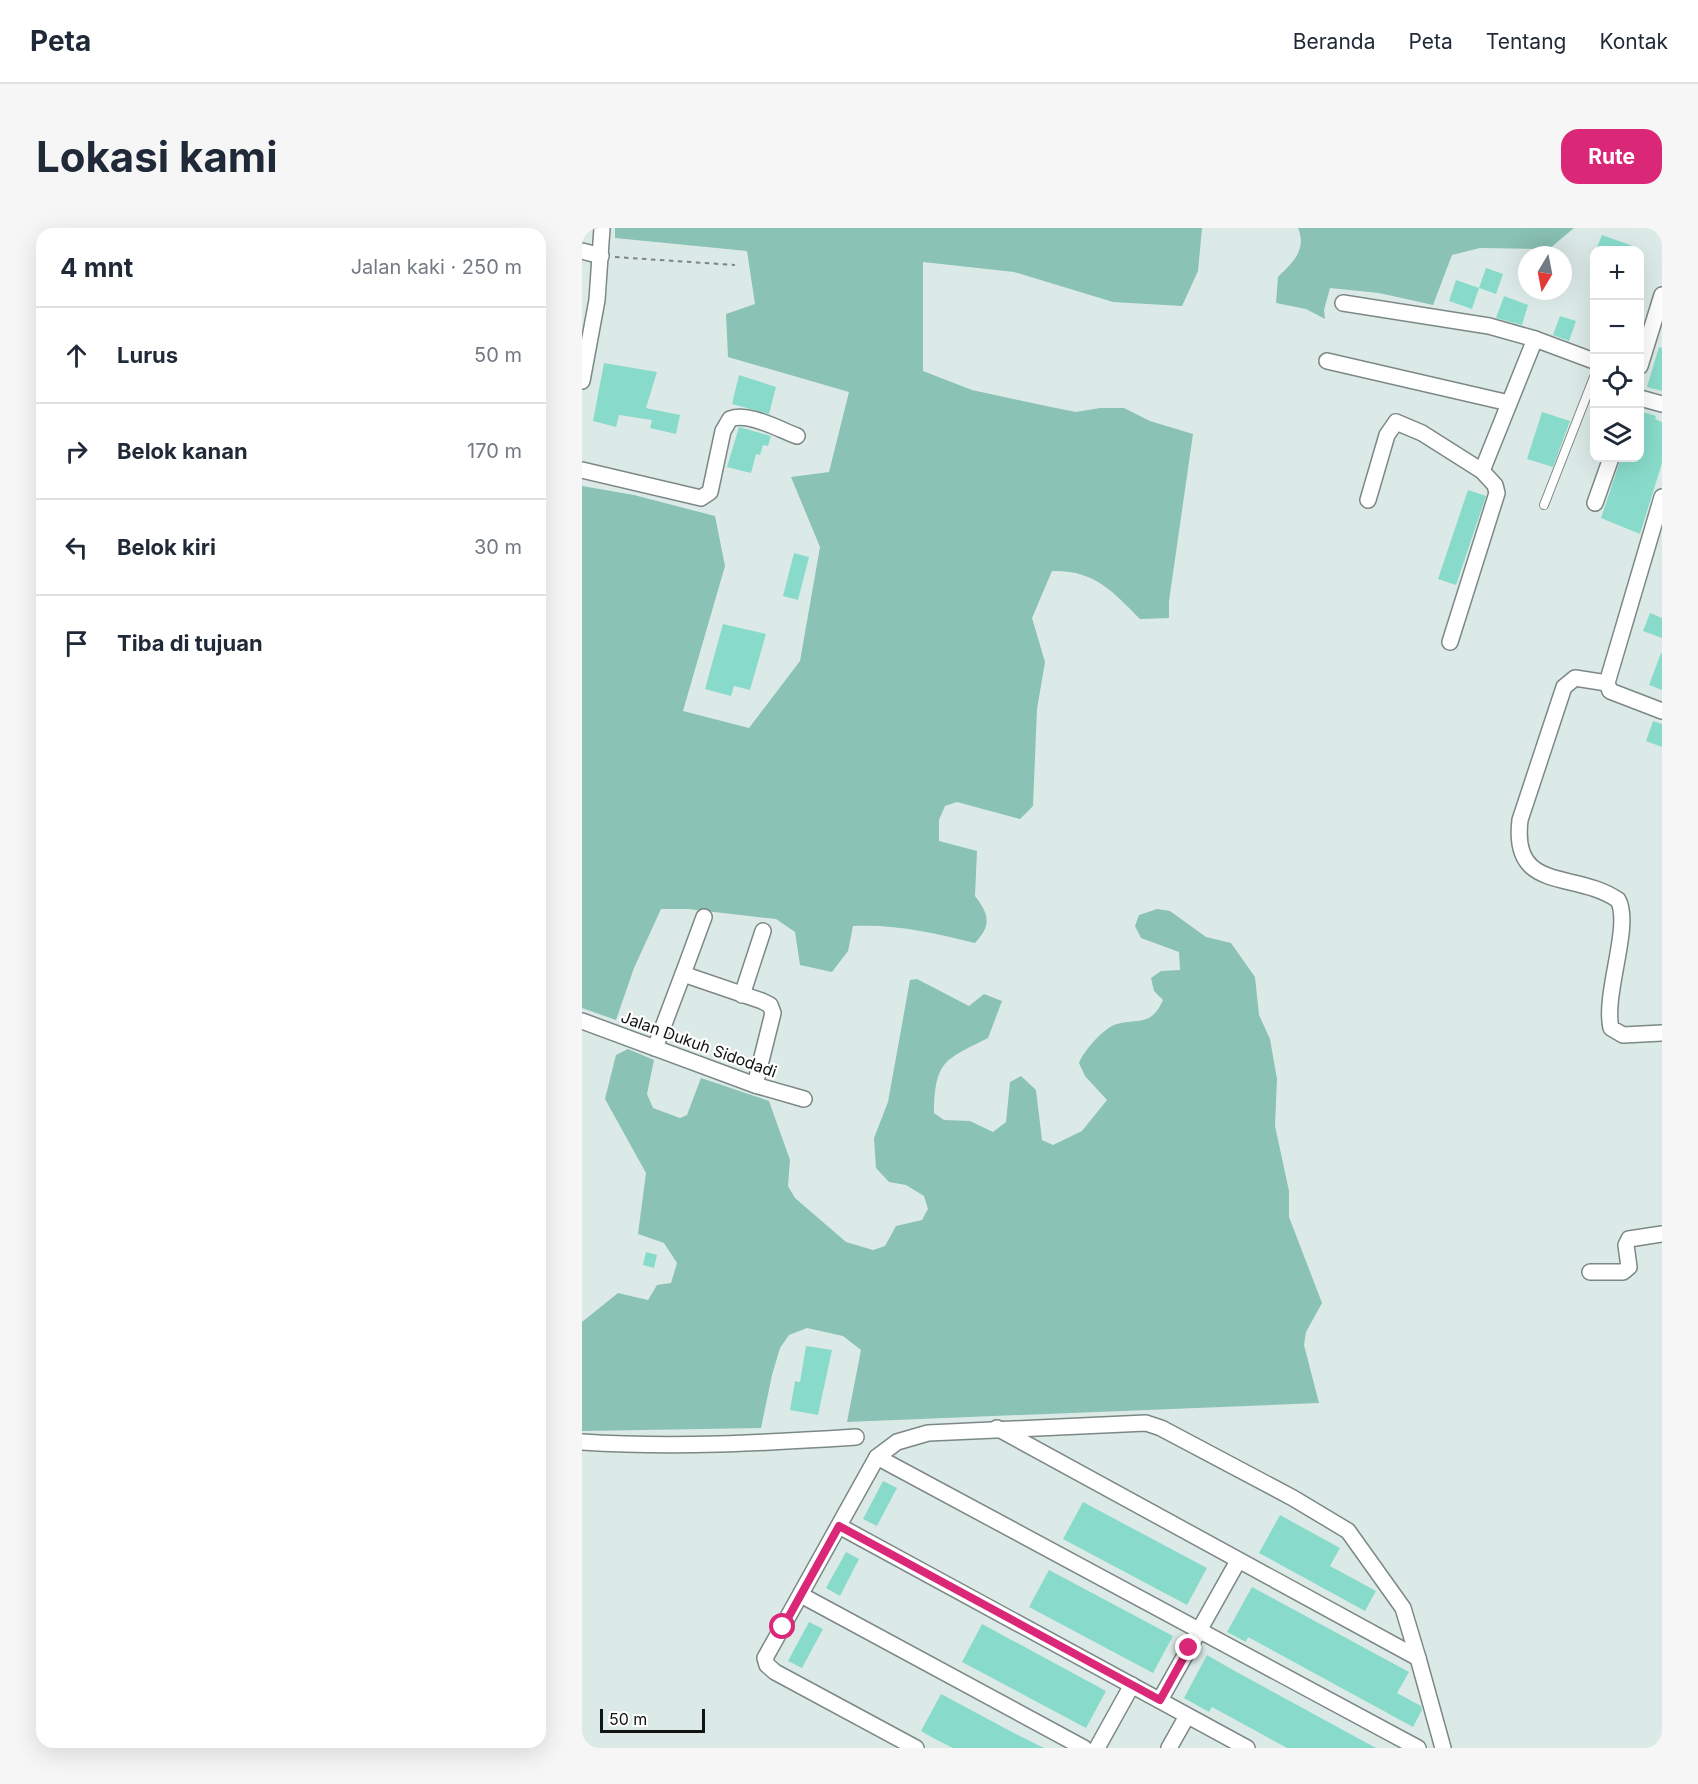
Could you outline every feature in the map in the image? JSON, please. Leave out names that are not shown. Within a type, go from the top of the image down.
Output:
[{"type":"street","points":[[582,381],[597,300],[602,228]]},
{"type":"street","points":[[582,251],[601,256]]},
{"type":"street","points":[[1644,354],[1662,295]]},
{"type":"street","points":[[1343,303],[1489,326],[1535,339],[1590,360]]},
{"type":"street","points":[[1482,471],[1535,339]]},
{"type":"street","points":[[1327,361],[1509,403]]},
{"type":"street","points":[[1644,399],[1662,404]]},
{"type":"street","points":[[582,470],[694,498],[705,497],[710,492],[723,431],[730,419],[737,416],[749,419],[797,436]]},
{"type":"street","points":[[1368,500],[1387,435],[1396,422],[1422,433],[1482,471],[1495,485],[1497,493],[1450,642]]},
{"type":"street","points":[[1595,503],[1610,462]]},
{"type":"street","points":[[1662,497],[1657,533],[1607,683],[1610,692],[1662,711]]},
{"type":"street","points":[[1607,683],[1582,677],[1570,680],[1564,687],[1520,820],[1518,840],[1522,858],[1540,873],[1594,889],[1618,900],[1621,919],[1610,1008],[1611,1028],[1623,1035],[1662,1033]]},
{"type":"street","points":[[655,1048],[704,917]]},
{"type":"street","points":[[742,995],[763,931]]},
{"type":"street","points":[[683,975],[770,1005],[773,1012],[755,1085]]},
{"type":"street","name":"Jalan Dukuh Sidodadi","points":[[582,1021],[755,1085],[804,1099]]},
{"type":"street","points":[[1590,1272],[1623,1272],[1629,1267],[1626,1245],[1629,1239],[1662,1234]]},
{"type":"street","points":[[916,1748],[775,1672],[767,1665],[765,1658],[878,1457],[897,1442],[928,1433],[997,1428],[1146,1423],[1187,1440],[1335,1521],[1359,1544],[1403,1608],[1443,1748]]},
{"type":"street","points":[[997,1428],[1418,1658]]},
{"type":"street","points":[[582,1442],[639,1446],[719,1446],[856,1437]]},
{"type":"street","points":[[878,1457],[1418,1748]]},
{"type":"street","points":[[839,1526],[1247,1748]]},
{"type":"street","points":[[1160,1700],[1238,1561]]},
{"type":"street","points":[[801,1595],[1084,1748]]},
{"type":"street","points":[[1097,1748],[1132,1685]]},
{"type":"street","points":[[1169,1748],[1187,1716]]},
{"type":"lane","points":[[1544,505],[1590,387]]},
{"type":"path","points":[[601,256],[735,265]]},
{"type":"green space","points":[[615,228],[1202,228],[1198,271],[1182,306],[1113,302],[1014,272],[923,262],[923,371],[972,390],[1076,412],[1100,408],[1124,408],[1150,421],[1193,434],[1169,601],[1169,618],[1140,619],[1111,591],[1091,578],[1080,574],[1052,571],[1032,618],[1045,662],[1037,709],[1033,806],[1020,819],[957,802],[945,806],[939,820],[939,841],[977,851],[975,896],[987,919],[984,931],[975,943],[900,928],[853,926],[848,951],[832,972],[800,965],[795,932],[776,919],[688,909],[661,909],[634,968],[616,1020],[582,1008],[582,486],[634,495],[715,516],[725,566],[683,711],[749,728],[800,661],[820,547],[791,477],[829,472],[849,392],[728,357],[726,314],[755,304],[747,251],[615,238]]},
{"type":"green space","points":[[1298,228],[1574,228],[1553,246],[1480,248],[1452,255],[1433,305],[1379,293],[1330,288],[1324,310],[1325,319],[1306,309],[1276,303],[1278,277],[1297,255],[1301,243]]},
{"type":"green space","points":[[1157,909],[1170,911],[1206,937],[1231,943],[1255,977],[1259,1015],[1270,1039],[1277,1079],[1275,1126],[1289,1191],[1289,1217],[1322,1303],[1306,1332],[1304,1345],[1319,1403],[847,1422],[861,1350],[843,1336],[807,1328],[789,1335],[780,1348],[761,1428],[582,1431],[582,1322],[618,1293],[648,1300],[657,1285],[671,1283],[677,1263],[664,1243],[638,1234],[646,1173],[605,1099],[616,1055],[628,1049],[654,1060],[647,1094],[653,1108],[680,1118],[687,1115],[701,1078],[769,1101],[790,1160],[788,1186],[795,1198],[846,1242],[873,1250],[885,1246],[896,1226],[922,1220],[928,1209],[924,1196],[906,1185],[889,1182],[876,1168],[874,1138],[888,1102],[910,980],[917,979],[969,1006],[984,994],[1002,1001],[988,1038],[952,1058],[940,1072],[934,1113],[944,1120],[970,1121],[993,1132],[1006,1122],[1010,1082],[1021,1076],[1036,1090],[1042,1140],[1053,1145],[1082,1131],[1107,1100],[1085,1076],[1079,1063],[1085,1053],[1100,1035],[1112,1026],[1144,1020],[1154,1014],[1163,1000],[1154,991],[1151,978],[1161,971],[1180,970],[1179,952],[1141,938],[1135,926],[1139,915]]},
{"type":"building","points":[[1602,235],[1633,246],[1598,246]]},
{"type":"building","points":[[1486,268],[1503,274],[1496,294],[1479,288]]},
{"type":"building","points":[[1456,280],[1479,288],[1472,309],[1449,301]]},
{"type":"building","points":[[1504,296],[1528,305],[1522,325],[1496,318]]},
{"type":"building","points":[[1560,316],[1576,321],[1569,341],[1553,335]]},
{"type":"building","points":[[1659,347],[1662,348],[1662,391],[1647,387]]},
{"type":"building","points":[[604,363],[657,372],[646,408],[680,415],[676,434],[650,428],[652,420],[619,415],[616,427],[593,421]]},
{"type":"building","points":[[739,375],[776,387],[769,414],[732,404]]},
{"type":"building","points":[[1542,412],[1570,421],[1553,467],[1527,459]]},
{"type":"building","points":[[1644,412],[1656,416],[1655,419],[1662,422],[1662,463],[1640,534],[1601,518],[1620,462],[1644,462]]},
{"type":"building","points":[[739,427],[771,436],[768,446],[763,445],[760,455],[756,454],[751,473],[727,467]]},
{"type":"building","points":[[1468,490],[1486,496],[1456,585],[1438,579]]},
{"type":"building","points":[[794,553],[809,557],[798,600],[783,596]]},
{"type":"building","points":[[1650,613],[1662,618],[1662,638],[1643,631]]},
{"type":"building","points":[[723,624],[766,634],[750,690],[734,686],[731,696],[705,689]]},
{"type":"building","points":[[1662,653],[1662,690],[1649,685]]},
{"type":"building","points":[[1653,721],[1662,724],[1662,747],[1646,741]]},
{"type":"building","points":[[646,1252],[657,1255],[654,1268],[643,1265]]},
{"type":"building","points":[[806,1346],[832,1350],[818,1415],[790,1410],[795,1381],[800,1382]]},
{"type":"building","points":[[883,1481],[897,1488],[877,1526],[863,1519]]},
{"type":"building","points":[[1083,1502],[1207,1568],[1187,1605],[1063,1539]]},
{"type":"building","points":[[1280,1515],[1340,1548],[1330,1566],[1376,1591],[1365,1611],[1259,1553]]},
{"type":"building","points":[[846,1552],[859,1559],[840,1596],[826,1588]]},
{"type":"building","points":[[1049,1570],[1173,1636],[1153,1673],[1029,1607]]},
{"type":"building","points":[[1252,1587],[1409,1672],[1397,1693],[1421,1706],[1422,1710],[1413,1727],[1248,1637],[1246,1642],[1227,1632]]},
{"type":"building","points":[[809,1622],[823,1629],[802,1668],[788,1661]]},
{"type":"building","points":[[982,1624],[1106,1691],[1086,1728],[962,1662]]},
{"type":"building","points":[[1207,1655],[1376,1748],[1287,1748],[1212,1707],[1209,1712],[1184,1698]]},
{"type":"building","points":[[941,1694],[1044,1748],[953,1748],[935,1739],[921,1731]]},
{"type":"route","points":[[783,1627],[839,1526],[1160,1700],[1189,1648]]}]
